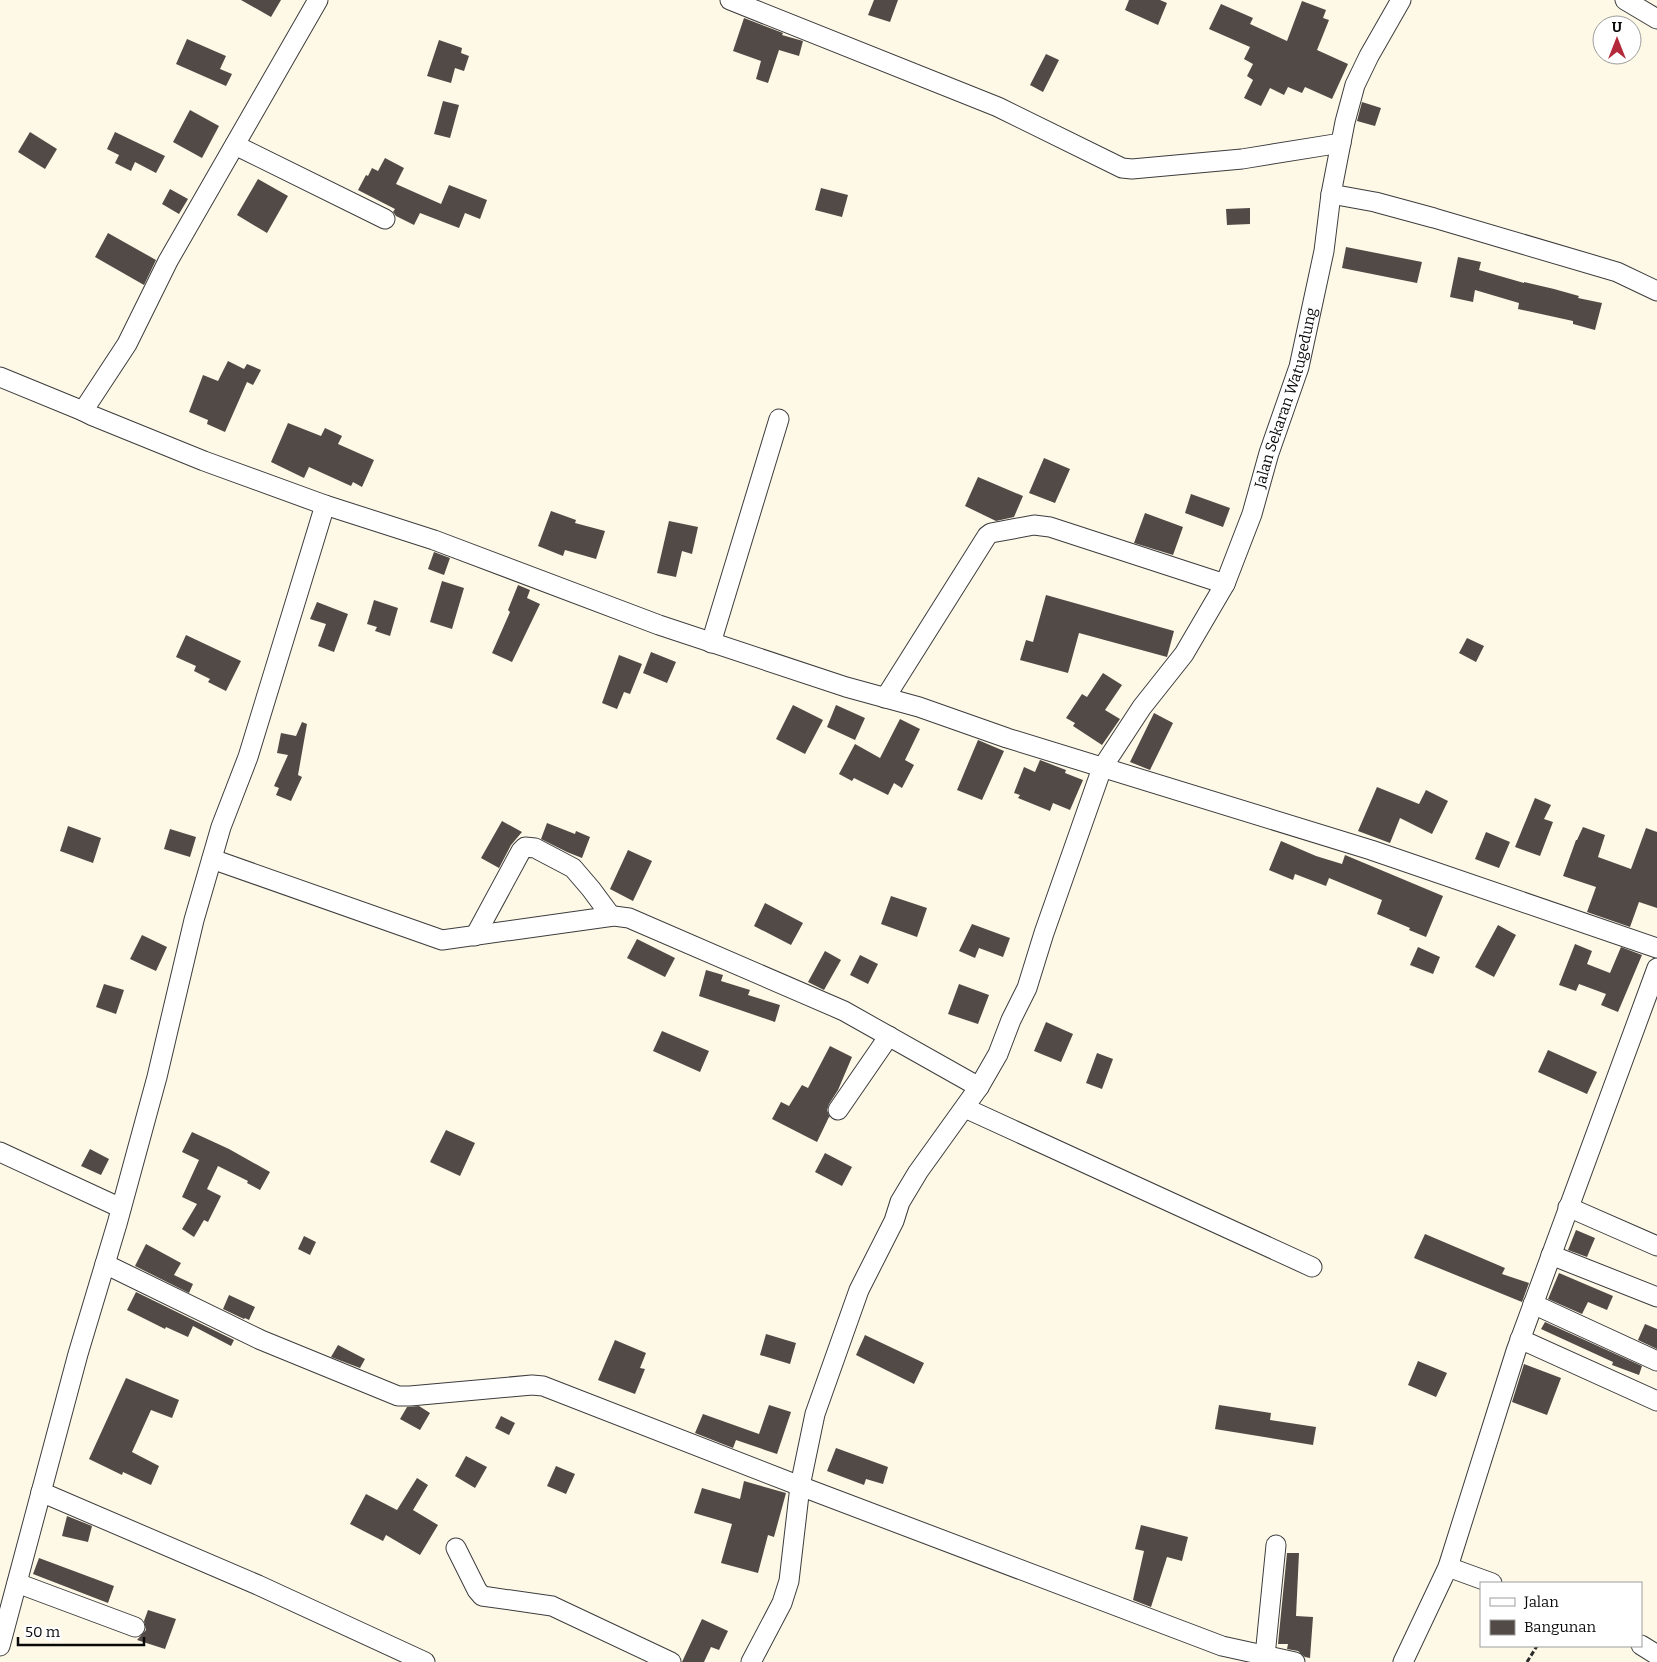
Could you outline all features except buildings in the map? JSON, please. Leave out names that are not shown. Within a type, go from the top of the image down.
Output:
[{"type":"street","points":[[83,410],[126,344],[168,261],[318,0]]},
{"type":"street","points":[[730,0],[998,107],[1122,168],[1132,169],[1242,159],[1341,143]]},
{"type":"street","name":"Jalan Sekaran Watugedung","points":[[751,1662],[782,1602],[789,1581],[800,1486],[815,1414],[859,1290],[894,1221],[900,1202],[918,1172],[979,1087],[998,1054],[1011,1020],[1027,988],[1044,933],[1102,768],[1142,707],[1184,654],[1225,584],[1252,514],[1269,454],[1299,367],[1324,251],[1331,194],[1341,143],[1355,85],[1401,0]]},
{"type":"street","points":[[1625,0],[1657,20]]},
{"type":"street","points":[[235,145],[385,219]]},
{"type":"street","points":[[1331,194],[1375,202],[1434,218],[1617,272],[1657,291]]},
{"type":"street","points":[[0,377],[204,461],[325,505],[434,540],[658,625],[846,688],[918,707],[1102,768],[1371,850],[1657,948]]},
{"type":"street","points":[[711,643],[779,419]]},
{"type":"street","points":[[0,1646],[78,1354],[157,1077],[194,920],[221,827],[248,757],[325,505]]},
{"type":"street","points":[[885,698],[987,536],[991,533],[1034,526],[1050,527],[1225,584]]},
{"type":"street","points":[[475,936],[521,851],[525,847],[535,848],[573,868],[611,916]]},
{"type":"street","points":[[212,859],[442,940],[611,916],[629,918],[844,1011],[979,1087]]},
{"type":"street","points":[[1403,1662],[1448,1567],[1520,1339],[1657,968]]},
{"type":"street","points":[[838,1110],[889,1036]]},
{"type":"street","points":[[965,1108],[1312,1267]]},
{"type":"street","points":[[0,1152],[121,1208]]},
{"type":"street","points":[[1568,1207],[1657,1246]]},
{"type":"street","points":[[1551,1255],[1657,1297]]},
{"type":"street","points":[[105,1264],[261,1340],[398,1396],[532,1385],[543,1386],[1222,1646],[1295,1662]]},
{"type":"street","points":[[1533,1304],[1657,1361]]},
{"type":"street","points":[[1520,1339],[1657,1401]]},
{"type":"street","points":[[41,1492],[258,1585],[425,1662]]},
{"type":"street","points":[[1265,1656],[1276,1545]]},
{"type":"street","points":[[456,1548],[477,1590],[482,1596],[552,1606],[671,1662]]},
{"type":"street","points":[[1448,1567],[1489,1582]]},
{"type":"street","points":[[17,1583],[135,1627]]},
{"type":"street","points":[[1642,1646],[1657,1655]]},
{"type":"path","points":[[1527,1662],[1536,1647]]}]
